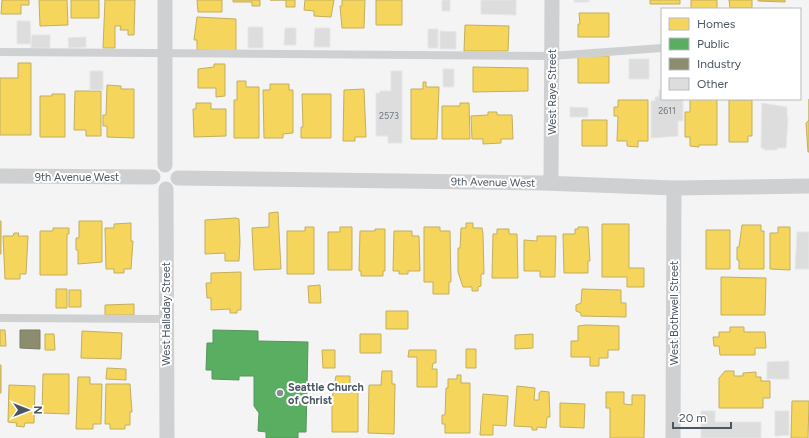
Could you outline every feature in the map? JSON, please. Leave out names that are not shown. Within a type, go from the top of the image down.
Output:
[{"type":"street","points":[[165,0],[165,165]]},
{"type":"street","name":"West Raye Street","points":[[551,183],[552,0]]},
{"type":"street","points":[[165,165],[174,168],[178,178],[173,187],[166,189],[157,186],[153,177],[156,168],[165,165]]},
{"type":"street","name":"9th Avenue West","points":[[0,176],[153,177]]},
{"type":"street","name":"9th Avenue West","points":[[178,178],[551,183],[674,188],[809,186]]},
{"type":"street","name":"West Bothwell Street","points":[[673,438],[674,188]]},
{"type":"street","name":"West Halladay Street","points":[[166,189],[167,438]]},
{"type":"lane","points":[[0,52],[552,56],[661,48]]},
{"type":"lane","points":[[0,318],[166,319]]},
{"type":"building: Homes","points":[[2,0],[29,0],[29,5],[21,5],[21,14],[1,14]]},
{"type":"building: Homes","points":[[39,0],[67,0],[68,25],[40,26]]},
{"type":"building: Homes","points":[[71,0],[99,0],[99,18],[71,18]]},
{"type":"building: Homes","points":[[105,0],[135,0],[134,35],[128,35],[128,30],[120,30],[121,26],[115,26],[115,48],[103,48]]},
{"type":"building: Homes","points":[[197,0],[222,0],[222,12],[198,12]]},
{"type":"building: Homes","points":[[233,0],[260,0],[260,6],[252,6],[252,2],[233,2]]},
{"type":"building: Homes","points":[[286,0],[295,0],[295,7],[286,7]]},
{"type":"building: Homes","points":[[305,0],[334,0],[331,17],[314,16],[314,11],[304,10]]},
{"type":"building: Homes","points":[[342,0],[365,0],[364,28],[342,28],[340,6],[342,6]]},
{"type":"building: Homes","points":[[376,0],[402,0],[402,25],[376,25]]},
{"type":"building: Homes","points":[[650,0],[680,0],[680,4],[650,4]]},
{"type":"building: Homes","points":[[691,0],[717,0],[717,8],[691,8]]},
{"type":"building: Homes","points":[[729,0],[752,0],[752,8],[730,8]]},
{"type":"building: Homes","points":[[785,0],[785,2],[758,1]]},
{"type":"building: Homes","points":[[579,13],[609,13],[609,37],[578,37],[578,24],[580,24]]},
{"type":"building: Homes","points":[[197,17],[236,19],[236,51],[197,50],[197,40],[194,40]]},
{"type":"building: Homes","points":[[465,25],[509,26],[508,51],[464,51]]},
{"type":"building: Homes","points":[[578,55],[609,56],[609,83],[578,83]]},
{"type":"building: Homes","points":[[18,63],[31,63],[31,135],[0,135],[0,78],[18,78]]},
{"type":"building: Homes","points":[[214,64],[225,64],[225,96],[216,97],[216,88],[198,88],[198,69],[214,67]]},
{"type":"building: Homes","points":[[473,67],[528,68],[528,91],[473,92]]},
{"type":"building: Homes","points":[[237,81],[246,81],[246,87],[259,87],[259,138],[234,138],[234,100],[237,100]]},
{"type":"building: Homes","points":[[423,82],[426,82],[426,87],[439,87],[437,139],[411,139],[411,89],[423,89]]},
{"type":"building: Homes","points":[[270,84],[289,84],[289,90],[293,90],[293,133],[283,134],[283,138],[264,138],[263,90],[270,90]]},
{"type":"building: Homes","points":[[107,85],[121,86],[121,89],[134,89],[134,138],[107,137],[107,126],[103,126],[103,115],[106,115]]},
{"type":"building: Homes","points":[[364,89],[366,137],[355,137],[355,141],[343,141],[344,90]]},
{"type":"building: Homes","points":[[75,91],[101,91],[101,136],[86,136],[86,130],[74,130]]},
{"type":"building: Homes","points":[[52,94],[65,94],[65,137],[40,137],[40,96],[52,96]]},
{"type":"building: Homes","points":[[302,94],[331,94],[331,138],[301,138],[301,127],[303,127]]},
{"type":"building: Homes","points":[[618,100],[648,100],[648,141],[638,141],[638,147],[627,146],[627,141],[617,141],[618,116],[614,116],[614,107],[618,107]]},
{"type":"building: Homes","points":[[690,100],[717,100],[717,145],[699,145],[699,147],[690,146],[690,137],[685,137],[685,112],[690,112]]},
{"type":"building: Homes","points":[[729,100],[752,100],[752,136],[748,136],[748,142],[729,142]]},
{"type":"building: Homes","points":[[196,103],[211,103],[211,109],[226,109],[226,136],[194,137],[193,109],[196,109]]},
{"type":"building: Homes","points":[[460,103],[469,103],[470,139],[442,139],[442,106],[460,106]]},
{"type":"building: Homes","points":[[488,112],[497,112],[497,115],[512,115],[513,139],[501,139],[501,143],[483,144],[483,139],[472,139],[471,116],[488,115]]},
{"type":"building: Homes","points":[[582,120],[607,120],[607,146],[582,146]]},
{"type":"building: Homes","points":[[809,120],[809,152],[808,152],[806,123]]},
{"type":"building: Homes","points":[[278,212],[281,269],[254,270],[252,228],[269,227],[269,213]]},
{"type":"building: Homes","points":[[239,219],[239,261],[225,261],[225,253],[205,254],[205,220]]},
{"type":"building: Homes","points":[[1,221],[1,254],[0,254]]},
{"type":"building: Homes","points":[[79,221],[102,221],[102,262],[78,264],[76,238],[79,238]]},
{"type":"building: Homes","points":[[131,223],[131,241],[133,241],[131,269],[124,269],[124,273],[114,273],[114,269],[106,269],[105,228],[114,228],[114,224]]},
{"type":"building: Homes","points":[[466,223],[473,223],[473,228],[482,228],[484,274],[481,274],[481,286],[478,287],[478,291],[472,291],[472,287],[463,287],[458,272],[458,248],[460,248],[461,228],[466,228]]},
{"type":"building: Homes","points":[[602,224],[629,224],[629,268],[644,268],[644,287],[627,287],[627,277],[602,277]]},
{"type":"building: Homes","points":[[742,225],[761,225],[761,231],[764,231],[764,269],[739,269],[737,247],[739,247]]},
{"type":"building: Homes","points":[[305,227],[314,227],[314,274],[287,274],[287,231],[305,231]]},
{"type":"building: Homes","points":[[340,227],[352,227],[352,270],[328,270],[328,232],[340,232]]},
{"type":"building: Homes","points":[[424,227],[440,227],[440,231],[450,231],[451,282],[449,282],[449,294],[433,294],[433,282],[424,282]]},
{"type":"building: Homes","points":[[578,227],[588,227],[590,261],[588,261],[588,273],[564,273],[563,234],[575,234],[575,229],[578,229]]},
{"type":"building: Homes","points":[[778,227],[790,227],[790,270],[770,269],[770,233],[778,233]]},
{"type":"building: Homes","points":[[53,228],[69,228],[69,234],[67,234],[67,275],[40,275],[40,231],[53,231]]},
{"type":"building: Homes","points":[[375,229],[385,229],[385,271],[383,271],[383,276],[361,276],[361,271],[359,271],[360,231],[375,231]]},
{"type":"building: Homes","points":[[497,229],[509,229],[509,234],[517,234],[518,278],[492,278],[493,234],[497,234]]},
{"type":"building: Homes","points":[[706,230],[730,230],[730,269],[706,269]]},
{"type":"building: Homes","points":[[394,231],[412,231],[412,236],[419,236],[420,271],[408,271],[408,274],[399,274],[399,271],[393,271]]},
{"type":"building: Homes","points":[[14,233],[19,233],[18,236],[28,236],[26,274],[20,274],[20,279],[5,279],[3,236],[13,236]]},
{"type":"building: Homes","points":[[537,236],[556,236],[555,277],[540,277],[540,271],[524,271],[524,240],[537,241]]},
{"type":"building: Homes","points":[[241,272],[241,310],[237,310],[237,313],[230,313],[230,309],[211,310],[211,298],[207,298],[206,283],[211,283],[211,273]]},
{"type":"building: Homes","points":[[721,277],[766,278],[765,315],[721,315]]},
{"type":"building: Homes","points":[[320,285],[321,303],[309,303],[308,286]]},
{"type":"building: Homes","points":[[56,289],[67,289],[67,308],[56,308]]},
{"type":"building: Homes","points":[[582,289],[621,290],[621,303],[626,303],[626,317],[581,316],[581,313],[576,311],[576,305],[581,303]]},
{"type":"building: Homes","points":[[69,290],[81,290],[81,307],[69,307]]},
{"type":"building: Homes","points":[[134,304],[134,315],[105,315],[105,305]]},
{"type":"building: Homes","points":[[386,311],[408,311],[408,329],[386,329]]},
{"type":"building: Homes","points":[[578,326],[619,326],[619,350],[608,350],[608,358],[599,358],[599,366],[590,366],[590,357],[571,357],[571,341],[578,341]]},
{"type":"building: Homes","points":[[730,327],[744,327],[744,332],[765,332],[766,348],[755,348],[755,355],[720,355],[719,346],[714,346],[713,337],[719,337],[719,332],[730,332]]},
{"type":"building: Homes","points":[[0,330],[5,330],[6,346],[0,346]]},
{"type":"building: Homes","points":[[82,331],[122,333],[121,359],[81,358]]},
{"type":"building: Homes","points":[[45,334],[54,334],[55,350],[45,350]]},
{"type":"building: Homes","points":[[360,334],[381,334],[381,353],[360,353]]},
{"type":"building: Homes","points":[[533,334],[533,348],[515,349],[515,335]]},
{"type":"building: Homes","points":[[466,349],[476,349],[476,368],[466,368]]},
{"type":"building: Homes","points":[[322,350],[335,350],[335,368],[323,368]]},
{"type":"building: Homes","points":[[409,350],[436,350],[436,363],[433,363],[432,369],[437,369],[437,387],[417,387],[417,357],[408,357]]},
{"type":"building: Homes","points":[[1,365],[1,393],[0,393]]},
{"type":"building: Homes","points":[[107,368],[126,369],[126,380],[106,379]]},
{"type":"building: Homes","points":[[382,371],[392,371],[392,384],[395,384],[394,434],[368,433],[369,385],[381,385]]},
{"type":"building: Homes","points":[[725,371],[734,371],[734,376],[743,376],[743,373],[756,372],[756,377],[761,377],[761,381],[770,381],[770,398],[763,398],[763,408],[719,408],[719,378]]},
{"type":"building: Homes","points":[[43,374],[69,374],[69,414],[42,413]]},
{"type":"building: Homes","points":[[457,375],[461,375],[461,383],[470,383],[470,433],[445,433],[445,424],[442,424],[442,415],[445,415],[446,388],[448,388],[448,379],[457,379]]},
{"type":"building: Homes","points":[[336,376],[350,376],[350,385],[358,385],[358,432],[332,432],[332,399]]},
{"type":"building: Homes","points":[[78,377],[90,377],[90,384],[102,384],[101,424],[93,424],[93,429],[76,429]]},
{"type":"building: Homes","points":[[106,384],[130,384],[132,412],[130,412],[130,425],[125,425],[125,429],[110,429],[110,424],[105,424]]},
{"type":"building: Homes","points":[[9,385],[35,386],[34,423],[25,423],[24,427],[16,426],[17,423],[8,422]]},
{"type":"building: Homes","points":[[517,386],[535,388],[534,400],[539,400],[539,393],[541,391],[549,392],[550,417],[547,417],[546,428],[537,427],[537,430],[532,430],[532,427],[514,426]]},
{"type":"building: Homes","points":[[606,392],[624,392],[624,404],[632,405],[632,395],[645,395],[644,438],[610,438],[610,408],[606,408]]},
{"type":"building: Homes","points":[[483,394],[508,396],[506,426],[493,425],[493,435],[480,435]]},
{"type":"building: Homes","points":[[792,401],[809,401],[808,438],[791,438]]},
{"type":"building: Homes","points":[[560,403],[585,404],[584,428],[560,427]]},
{"type":"building: Public","name":"Seattle Church of Christ","points":[[213,330],[258,331],[258,341],[308,342],[306,432],[298,432],[298,438],[266,438],[266,432],[258,431],[259,413],[254,406],[254,376],[239,376],[239,380],[212,379],[212,370],[206,370],[207,343],[213,343]]},
{"type":"building: Industry","points":[[20,330],[40,330],[40,349],[20,348]]},
{"type":"building: Other","points":[[442,0],[450,0],[450,11],[442,11]]},
{"type":"building: Other","points":[[481,0],[516,0],[516,15],[481,14]]},
{"type":"building: Other","points":[[574,0],[589,0],[589,2],[574,2]]},
{"type":"building: Other","points":[[17,21],[30,21],[31,44],[17,44]]},
{"type":"building: Other","points":[[248,27],[263,27],[263,48],[248,48]]},
{"type":"building: Other","points":[[285,28],[296,28],[296,45],[284,45]]},
{"type":"building: Other","points":[[315,28],[330,28],[330,47],[314,47]]},
{"type":"building: Other","points":[[428,29],[438,29],[438,48],[428,48]]},
{"type":"building: Other","points":[[440,31],[456,32],[456,49],[440,49]]},
{"type":"building: Other","points":[[32,35],[50,35],[50,48],[31,48]]},
{"type":"building: Other","points":[[86,37],[86,47],[69,48],[68,38]]},
{"type":"building: Other","points":[[629,59],[649,59],[649,79],[629,79]]},
{"type":"building: Other","points":[[443,69],[454,69],[454,87],[443,87]]},
{"type":"building: Other","points":[[90,71],[103,71],[103,90],[90,90]]},
{"type":"building: Other","points":[[391,71],[402,71],[402,143],[388,143],[388,136],[376,136],[376,93],[380,93],[380,91],[391,91]]},
{"type":"building: Other","points":[[659,90],[661,90],[661,100],[683,100],[683,121],[678,121],[678,136],[651,138],[651,101],[655,101],[655,97],[659,97]]},
{"type":"building: Other","points":[[762,103],[787,107],[788,117],[786,148],[764,150],[764,148],[761,148]]},
{"type":"building: Other","points":[[570,107],[588,108],[588,117],[570,117]]},
{"type":"building: Other","points":[[797,232],[809,232],[809,269],[795,269]]},
{"type":"building: Other","points":[[789,361],[789,379],[767,379],[767,362]]},
{"type":"building: Other","points":[[701,411],[715,411],[715,422],[761,422],[761,438],[701,438]]},
{"type":"building: Other","points":[[775,411],[789,411],[789,435],[775,436]]},
{"type":"place","name":"Seattle Church of Christ","points":[[280,393]]}]
